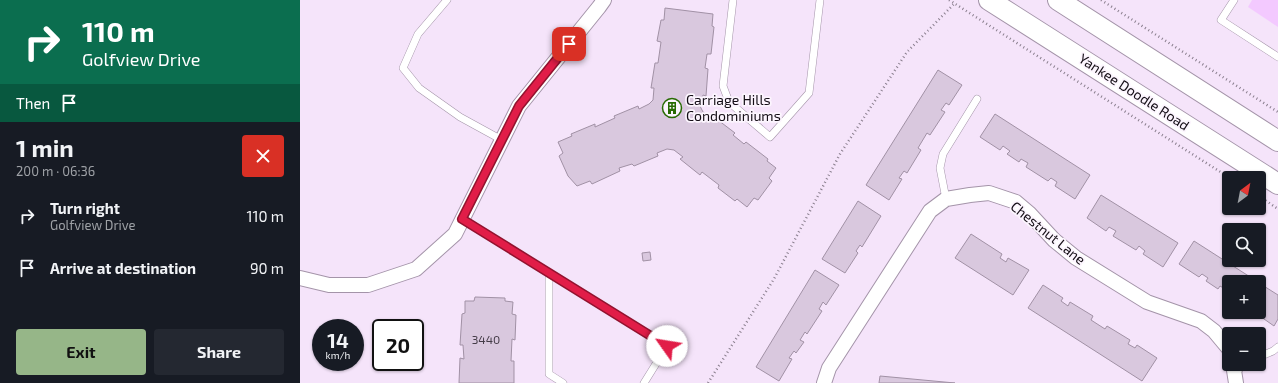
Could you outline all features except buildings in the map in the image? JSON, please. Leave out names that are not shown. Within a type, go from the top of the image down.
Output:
[{"type":"main road","name":"Yankee Doodle Road","points":[[989,0],[1278,184]]},
{"type":"main road","points":[[1058,0],[1278,141]]},
{"type":"street","points":[[300,278],[328,285],[368,285],[416,269],[455,234],[519,106],[604,0]]},
{"type":"street","name":"Chestnut Lane","points":[[824,383],[828,368],[930,211],[946,199],[970,195],[989,193],[1016,202],[1054,240],[1076,258],[1147,302],[1201,321],[1214,331],[1222,341]]},
{"type":"lane","points":[[447,0],[418,34],[403,68],[419,88],[460,117],[502,140]]},
{"type":"lane","points":[[733,0],[723,86],[729,102],[770,136],[809,92],[820,0]]},
{"type":"lane","points":[[1234,0],[1221,20],[1278,57]]},
{"type":"lane","points":[[946,199],[940,168],[943,154],[977,99]]},
{"type":"lane","points":[[462,219],[667,346],[644,383]]},
{"type":"lane","points":[[549,273],[549,374],[563,383]]},
{"type":"lane","points":[[1266,354],[1278,347]]},
{"type":"path","points":[[949,0],[1222,173]]},
{"type":"path","points":[[1101,0],[1278,112]]},
{"type":"path","points":[[708,383],[774,279],[840,154],[907,52],[954,4]]},
{"type":"path","points":[[1266,201],[1278,209]]},
{"type":"shaded area","points":[[1252,0],[1278,0],[1278,27],[1248,7]]},
{"type":"place","name":"Carriage Hills Condominiums","points":[[672,108]]},
{"type":"route","points":[[569,44],[519,106],[462,219],[667,346]]}]
